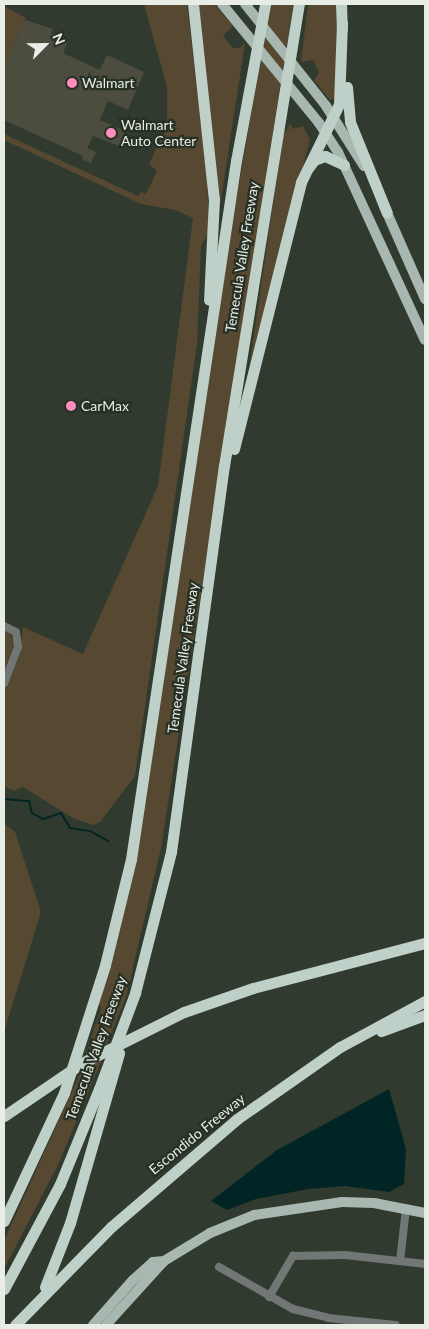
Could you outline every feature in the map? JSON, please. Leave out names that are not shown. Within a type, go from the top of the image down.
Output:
[{"type":"highway","points":[[193,4],[214,199],[198,424]]},
{"type":"highway","points":[[236,161],[258,4]]},
{"type":"highway","name":"Temecula Valley Freeway","points":[[4,1221],[64,1093],[105,965],[131,859],[198,424],[236,161],[265,4]]},
{"type":"highway","name":"Temecula Valley Freeway","points":[[4,1289],[60,1184],[135,993],[171,852],[224,466],[299,4]]},
{"type":"highway","points":[[341,4],[350,122],[387,213]]},
{"type":"highway","points":[[224,466],[233,452],[301,182],[334,117],[341,94],[342,23]]},
{"type":"highway","points":[[301,182],[319,158],[331,158],[344,166]]},
{"type":"highway","points":[[328,967],[425,935]]},
{"type":"highway","points":[[4,1116],[82,1063],[156,1025],[244,991],[328,967],[425,943]]},
{"type":"highway","points":[[25,1325],[70,1223],[135,993]]},
{"type":"highway","name":"Escondido Freeway","points":[[15,1325],[64,1272],[174,1169],[237,1119],[340,1047],[425,1000]]},
{"type":"highway","points":[[340,1047],[425,1014]]},
{"type":"main road","points":[[222,4],[325,132],[344,166],[425,340]]},
{"type":"main road","points":[[246,4],[334,117],[387,213],[425,299]]},
{"type":"main road","points":[[106,1325],[164,1260],[210,1233],[274,1210],[342,1202],[406,1208],[425,1213]]},
{"type":"main road","points":[[94,1325],[142,1272],[153,1262],[164,1260]]},
{"type":"main road","points":[[106,1325],[108,1314],[138,1281],[142,1272]]},
{"type":"street","points":[[4,626],[16,632],[18,647],[4,682]]},
{"type":"street","points":[[400,1261],[406,1208]]},
{"type":"street","points":[[270,1297],[293,1256],[345,1255],[425,1264]]},
{"type":"street","points":[[218,1267],[270,1297],[322,1316],[396,1325]]},
{"type":"street","points":[[320,1325],[322,1316]]},
{"type":"shaded area","points":[[144,4],[187,4],[207,178],[209,232],[201,246],[197,344],[135,776],[100,822],[93,825],[73,818],[23,787],[14,791],[4,786],[4,692],[20,654],[23,627],[83,654],[158,486],[193,218],[175,210],[141,204],[4,140],[4,134],[138,196],[141,192],[146,194],[157,171],[149,164],[167,126],[167,87]]},
{"type":"shaded area","points":[[197,4],[214,4],[233,26],[223,36],[233,48],[240,48],[245,43],[218,219]]},
{"type":"shaded area","points":[[270,4],[293,4],[161,848],[126,997],[106,1046],[84,1060],[101,1008],[99,1004],[129,892],[140,830],[226,260]]},
{"type":"shaded area","points":[[308,4],[336,4],[337,82],[335,98],[330,100],[314,80],[319,73],[313,60],[301,62]]},
{"type":"shaded area","points":[[4,6],[26,18],[4,68]]},
{"type":"shaded area","points":[[290,123],[293,129],[303,126],[310,140],[249,369],[283,136]]},
{"type":"shaded area","points":[[4,630],[11,635],[14,644],[4,673]]},
{"type":"shaded area","points":[[4,823],[15,832],[41,912],[4,1032]]},
{"type":"shaded area","points":[[105,1052],[58,1165],[4,1269],[4,1241],[85,1063]]},
{"type":"water","points":[[389,1089],[406,1149],[404,1184],[389,1192],[345,1186],[308,1189],[256,1199],[227,1210],[211,1201],[277,1150]]},
{"type":"building","name":"Walmart","points":[[25,20],[53,29],[51,33],[68,41],[63,53],[100,70],[107,55],[144,72],[128,110],[108,101],[100,120],[129,133],[122,147],[93,136],[87,148],[96,152],[91,163],[82,159],[83,156],[4,120],[4,68]]},
{"type":"waterway","points":[[4,799],[29,801],[32,813],[43,819],[61,813],[70,828],[90,831],[108,841]]},
{"type":"place","name":"Walmart","points":[[72,83]]},
{"type":"place","name":"Walmart Auto Center","points":[[111,133]]},
{"type":"place","name":"CarMax","points":[[71,406]]}]
